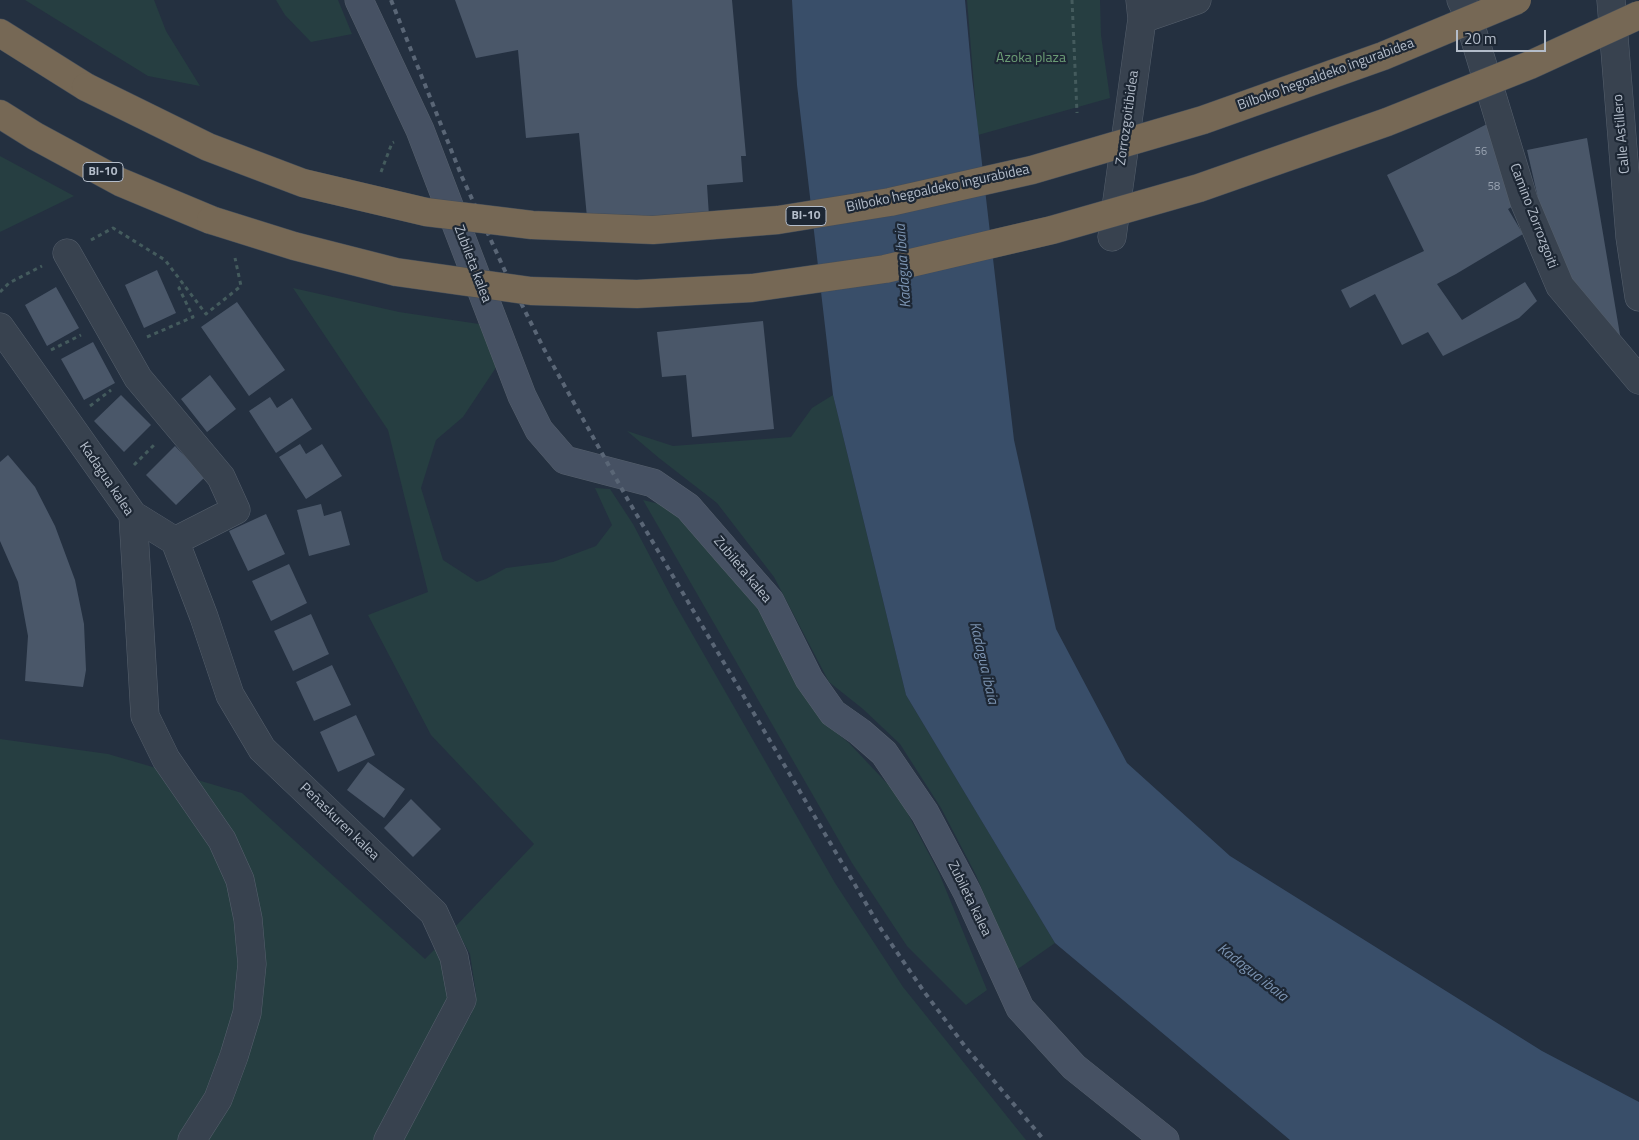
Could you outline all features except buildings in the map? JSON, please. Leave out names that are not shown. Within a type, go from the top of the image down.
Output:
[{"type":"highway","name":"Bilboko hegoaldeko ingurabidea","points":[[0,33],[86,87],[208,147],[303,183],[426,212],[532,224],[653,230],[778,220],[890,202],[1032,170],[1203,120],[1383,56],[1517,0]]},
{"type":"highway","name":"BI-10","points":[[0,114],[35,136],[120,182],[211,220],[294,246],[396,272],[531,291],[637,294],[752,288],[885,269],[1052,230],[1199,188],[1387,122],[1530,65],[1639,15]]},
{"type":"street","name":"Zubileta kalea","points":[[359,0],[420,130],[522,396],[539,430],[565,460],[653,483],[688,507],[770,601],[809,679],[833,713],[860,732],[884,753],[925,813],[967,892],[1020,1008],[1074,1067],[1165,1140]]},
{"type":"street","points":[[1141,9],[1197,0]]},
{"type":"street","name":"Camino Zorrozgoiti","points":[[1461,0],[1466,10],[1524,201],[1560,286],[1639,380]]},
{"type":"street","name":"Calle Astillero","points":[[1611,0],[1630,237],[1639,297]]},
{"type":"street","name":"Zorrozgoitibidea","points":[[1112,237],[1141,9]]},
{"type":"street","points":[[66,253],[138,378],[221,477],[236,510],[175,540],[133,515]]},
{"type":"street","name":"Kadagua kalea","points":[[0,327],[133,515],[145,716],[166,759],[222,840],[240,880],[248,919],[252,964],[247,1013],[218,1099],[192,1140]]},
{"type":"street","name":"Peñaskuren kalea","points":[[175,540],[204,616],[230,695],[262,749],[434,913],[454,957],[462,1000],[388,1140]]},
{"type":"path","points":[[1072,0],[1077,113]]},
{"type":"path","points":[[121,348],[193,317],[179,288],[184,285]]},
{"type":"path","points":[[48,352],[106,322]]},
{"type":"green space","points":[[25,0],[154,0],[166,31],[200,86],[148,76]]},
{"type":"green space","points":[[276,0],[338,0],[352,34],[311,42],[285,15]]},
{"type":"green space","name":"Azoka plaza","points":[[967,0],[1100,0],[1101,35],[1110,98],[978,135]]},
{"type":"green space","points":[[0,156],[74,196],[0,232]]},
{"type":"green space","points":[[293,288],[399,312],[479,324],[497,366],[463,417],[436,440],[421,488],[443,560],[477,582],[506,568],[553,562],[596,546],[612,525],[595,488],[610,489],[633,524],[675,604],[835,883],[903,987],[1026,1140],[398,1140],[453,1040],[471,1015],[476,994],[470,954],[455,927],[534,844],[431,735],[368,615],[428,592],[388,430]]},
{"type":"green space","points":[[833,395],[906,695],[1055,943],[1015,971],[976,875],[941,808],[900,744],[863,709],[829,682],[774,577],[717,503],[627,431],[673,446],[791,437],[812,408]]},
{"type":"green space","points":[[643,500],[667,506],[707,544],[758,606],[822,721],[849,743],[898,795],[939,873],[987,990],[966,1005],[907,946],[852,863]]},
{"type":"green space","points":[[0,739],[108,754],[242,793],[425,959],[439,945],[454,997],[377,1140],[0,1140]]},
{"type":"water","name":"Kadagua ibaia","points":[[792,0],[965,0],[972,77],[1014,440],[1056,629],[1127,763],[1230,856],[1542,1051],[1639,1102],[1639,1140],[1290,1140],[1055,943],[906,695],[833,395],[797,85]]},
{"type":"railway","points":[[391,0],[462,177],[505,271],[544,349],[628,500],[881,929],[925,993],[967,1049],[1044,1140]]}]
